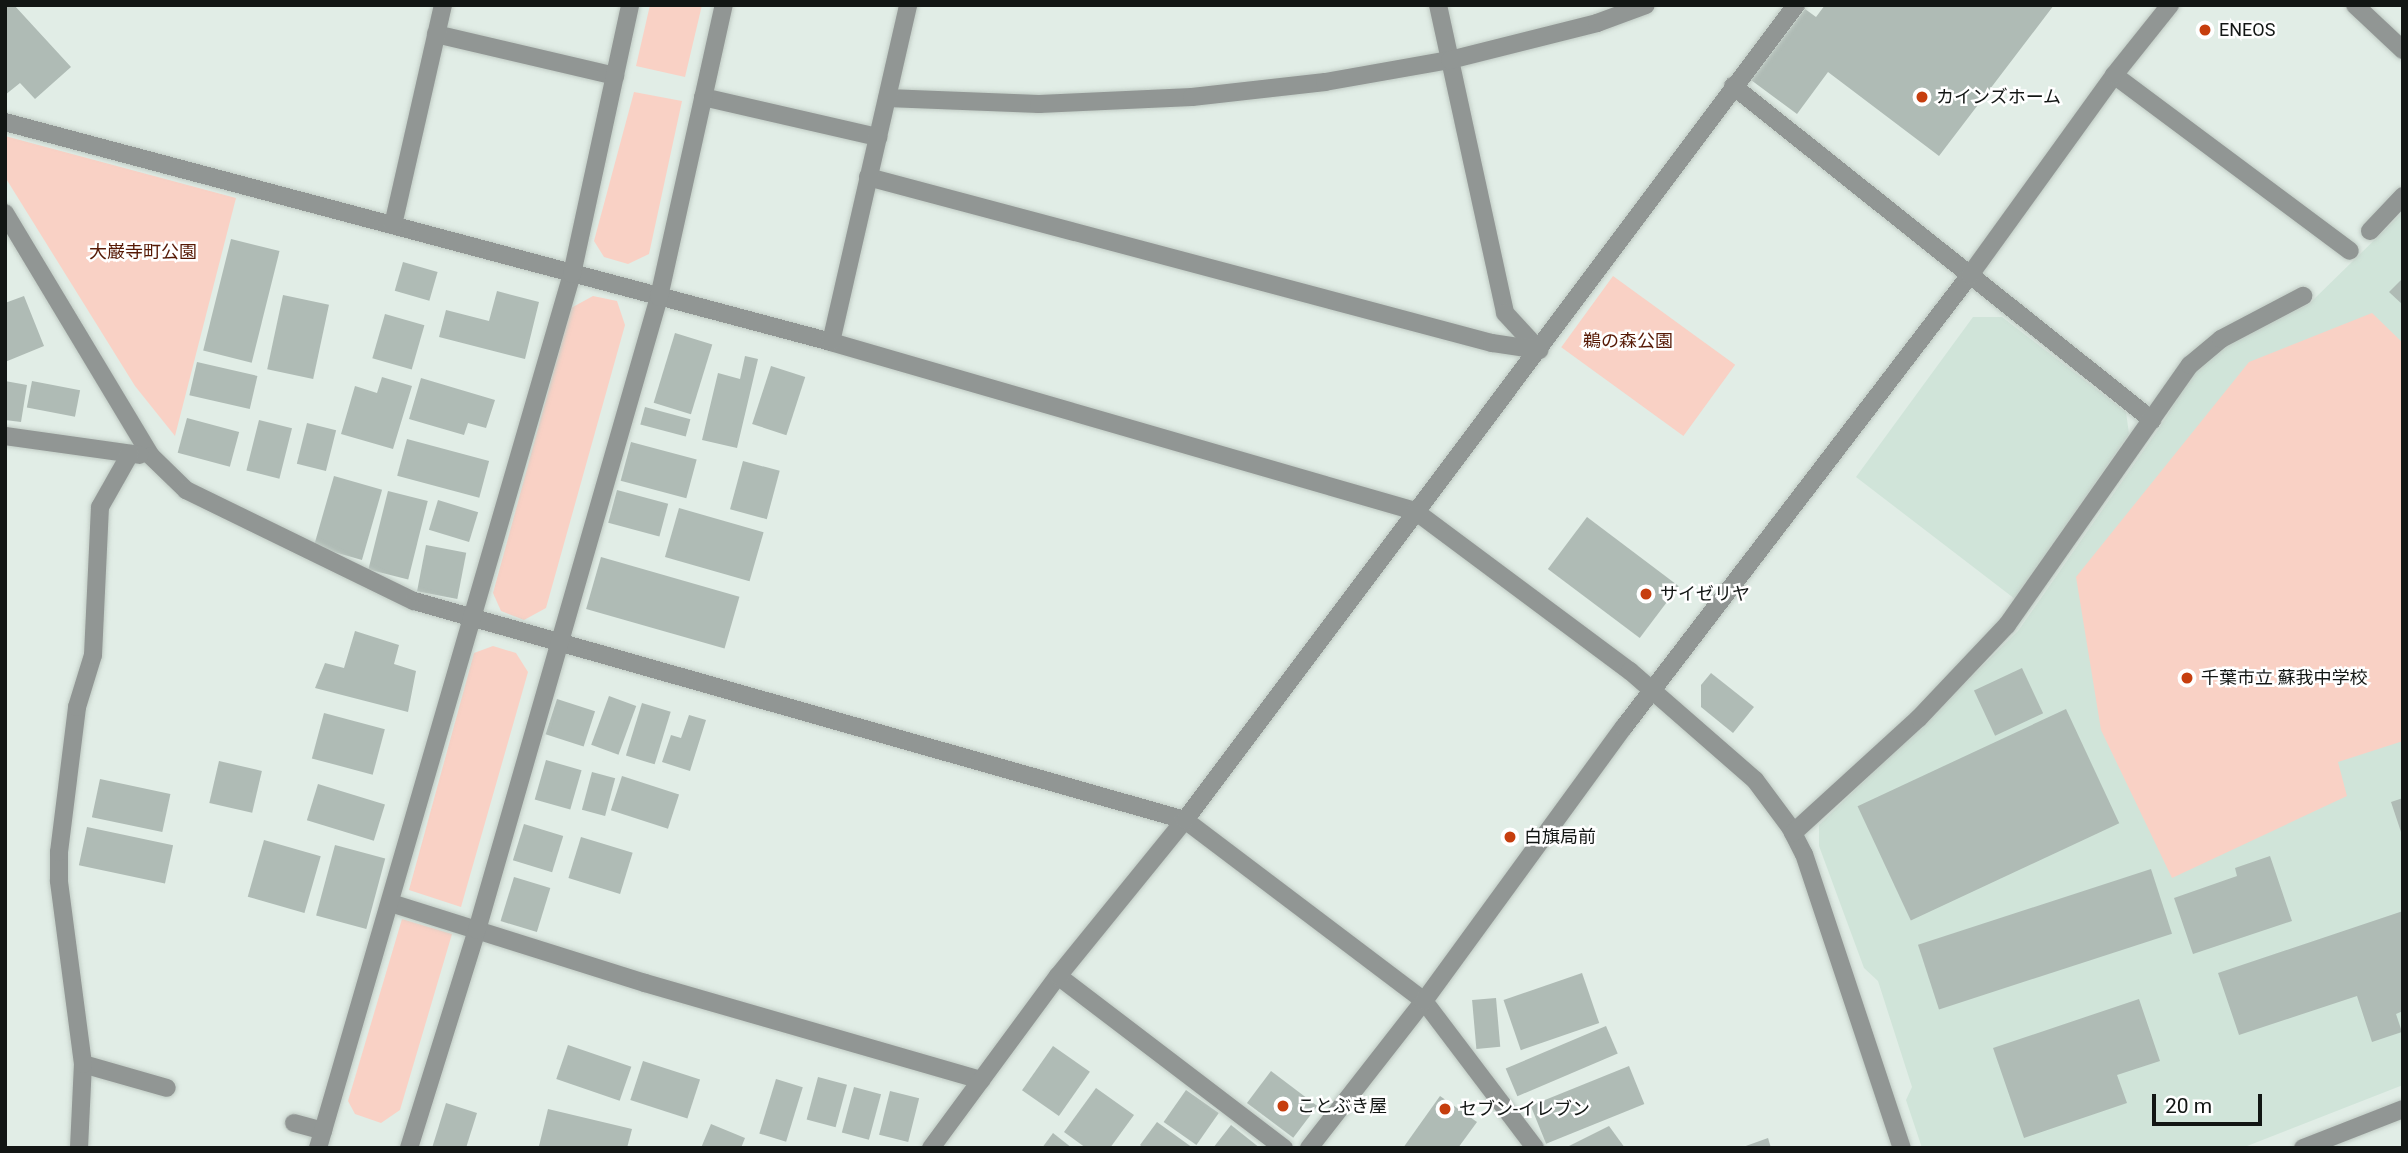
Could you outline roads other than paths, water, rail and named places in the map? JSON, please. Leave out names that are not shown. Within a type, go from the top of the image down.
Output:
[{"type":"street","points":[[393,225],[443,5]]},
{"type":"street","points":[[294,1123],[320,1139],[391,903],[572,274],[630,5]]},
{"type":"street","points":[[410,1148],[477,930],[557,643],[659,297],[724,5]]},
{"type":"street","points":[[831,342],[908,5]]},
{"type":"street","points":[[1438,5],[1505,313],[1539,350]]},
{"type":"street","points":[[887,98],[1040,104],[1192,97],[1325,82],[1450,60],[1597,23],[1646,5]]},
{"type":"street","points":[[931,1148],[1058,976],[1185,820],[1796,5]]},
{"type":"street","points":[[1309,1148],[1424,1002],[1652,690],[1969,275],[2115,75],[2170,5]]},
{"type":"street","points":[[2355,5],[2403,50]]},
{"type":"street","points":[[436,34],[615,75]]},
{"type":"street","points":[[2115,75],[2350,251]]},
{"type":"street","points":[[1733,86],[2152,420]]},
{"type":"street","points":[[703,97],[878,137]]},
{"type":"street","points":[[5,122],[831,342],[1415,511],[1652,690],[1755,780],[1793,833],[1814,879],[1902,1148]]},
{"type":"street","points":[[868,177],[1492,343],[1539,350]]},
{"type":"street","points":[[2370,231],[2403,196]]},
{"type":"street","points":[[5,214],[121,401],[151,456],[186,490],[414,601],[1185,820],[1424,1002],[1535,1148]]},
{"type":"street","points":[[1793,833],[1919,718],[2007,625],[2190,365],[2221,339],[2303,296]]},
{"type":"street","points":[[5,436],[151,456]]},
{"type":"street","points":[[79,1148],[83,1064],[59,881],[59,852],[77,707],[93,655],[100,507],[130,454]]},
{"type":"street","points":[[391,903],[645,983],[981,1080]]},
{"type":"street","points":[[1058,976],[1284,1148]]},
{"type":"street","points":[[83,1064],[167,1088]]},
{"type":"street","points":[[2303,1148],[2403,1109]]},
{"type":"place","name":"ENEOS","points":[[2205,30]]},
{"type":"place","name":"カインズホーム","points":[[1922,97]]},
{"type":"place","name":"サイゼリヤ","points":[[1646,594]]},
{"type":"place","name":"千葉市立 蘇我中学校","points":[[2187,678]]},
{"type":"place","name":"白旗局前","points":[[1510,837]]},
{"type":"place","name":"ことぶき屋","points":[[1283,1106]]},
{"type":"place","name":"セブン-イレブン","points":[[1445,1109]]},
{"type":"park label","name":"大巌寺町公園","points":[[143,252]]},
{"type":"park label","name":"鵜の森公園","points":[[1628,341]]}]
